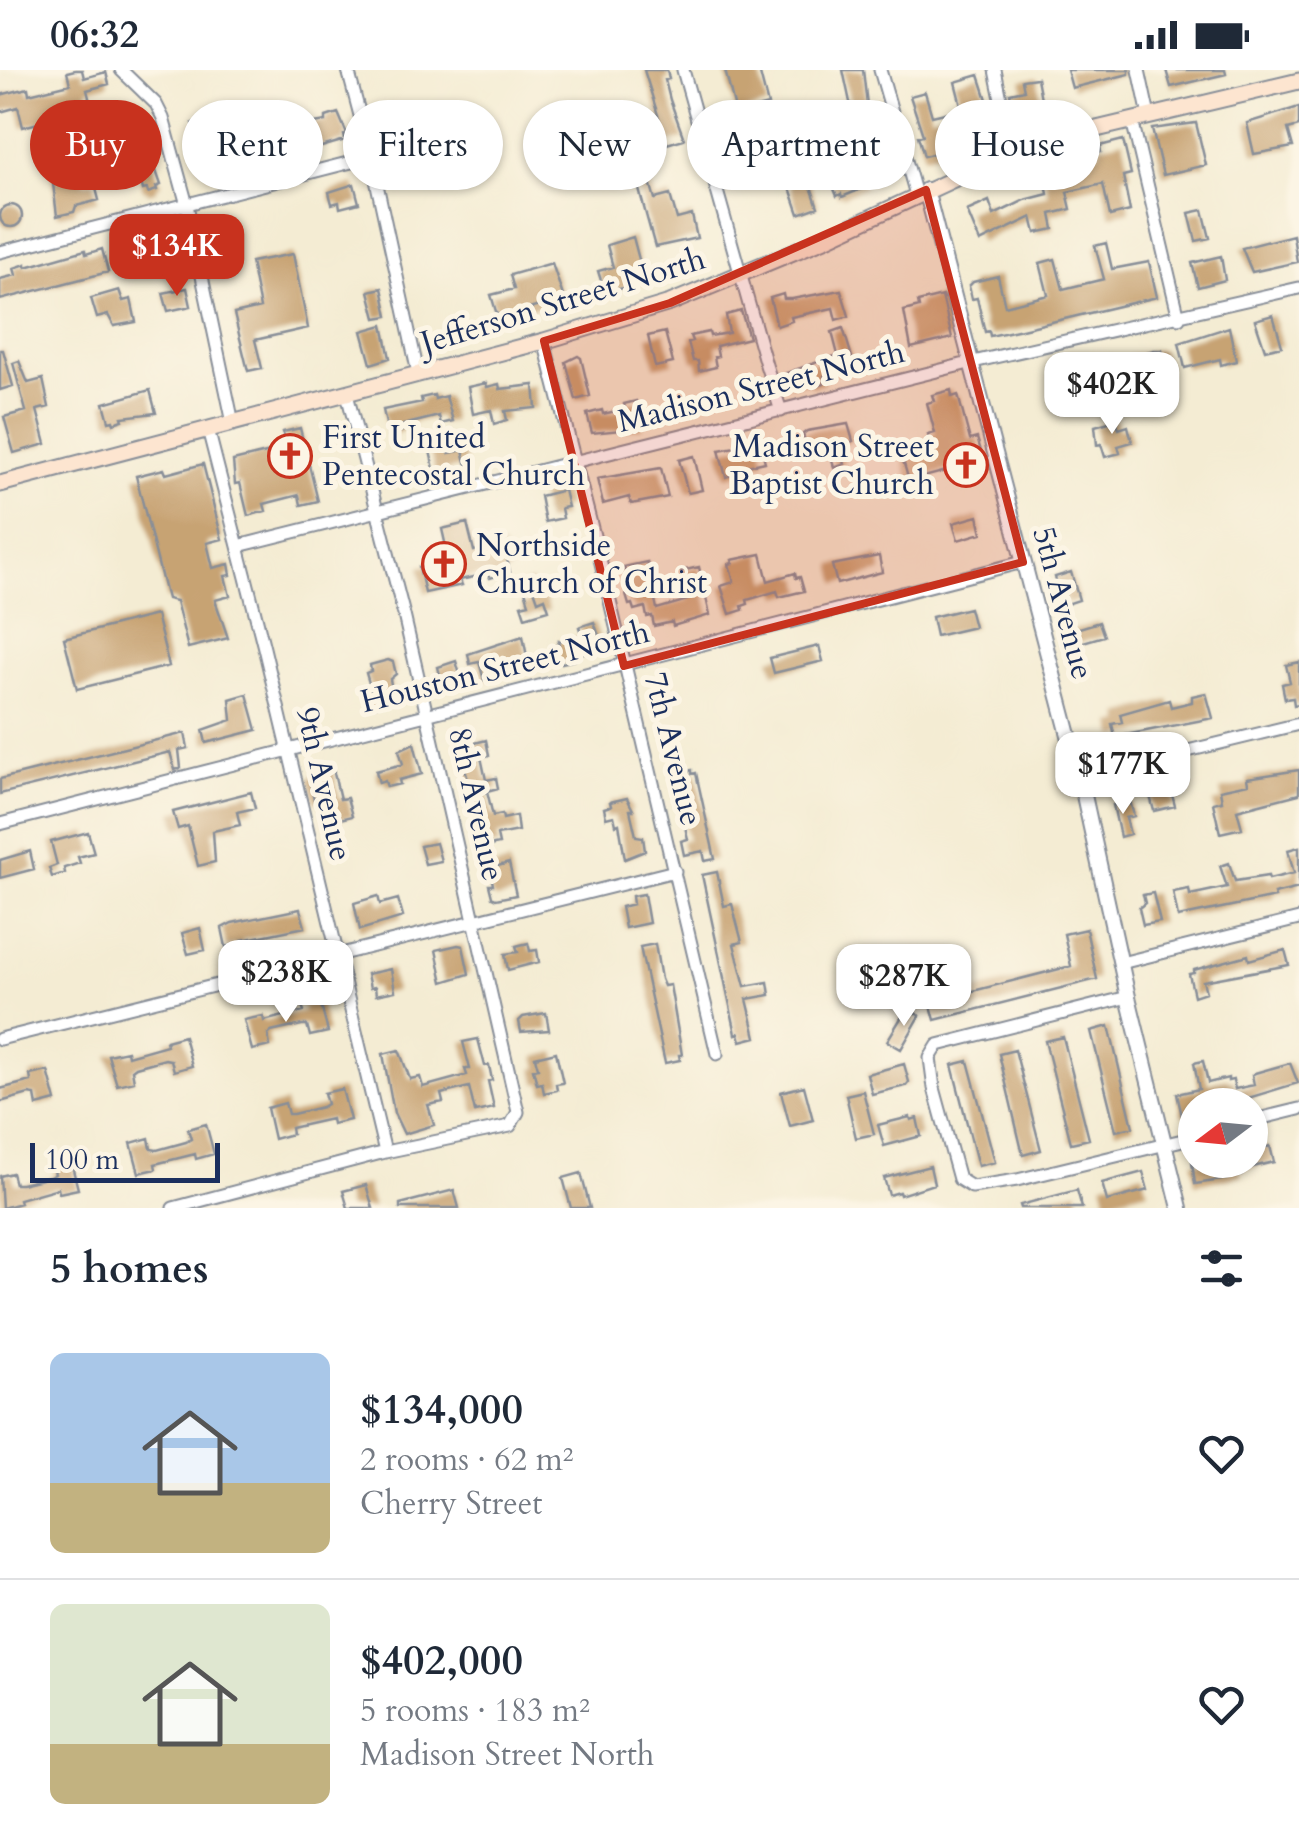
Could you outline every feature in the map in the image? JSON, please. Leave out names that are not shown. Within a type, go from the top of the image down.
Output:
[{"type":"main road","name":"Jefferson Street North","points":[[1100,129],[1299,81]]},
{"type":"main road","name":"Jefferson Street North","points":[[0,484],[544,341],[670,303],[827,238],[935,186]]},
{"type":"street","points":[[121,70],[156,104],[163,118],[187,205],[234,423]]},
{"type":"street","points":[[348,70],[356,100]]},
{"type":"street","points":[[684,70],[782,411]]},
{"type":"street","name":"5th Avenue","points":[[880,70],[974,362],[1080,777],[1180,1208]]},
{"type":"street","points":[[995,70],[1001,100]]},
{"type":"street","points":[[1139,70],[1150,116]]},
{"type":"street","points":[[1132,120],[1179,318]]},
{"type":"street","points":[[0,252],[343,164]]},
{"type":"street","points":[[378,190],[418,373]]},
{"type":"street","name":"Madison Street North","points":[[238,546],[974,362],[1299,288]]},
{"type":"street","name":"7th Avenue","points":[[544,341],[718,1054]]},
{"type":"street","name":"8th Avenue","points":[[346,394],[428,715],[518,1112],[510,1126],[385,1152]]},
{"type":"street","name":"9th Avenue","points":[[208,428],[385,1152]]},
{"type":"street","name":"Houston Street North","points":[[0,824],[1023,562]]},
{"type":"street","points":[[1080,777],[1299,724]]},
{"type":"street","points":[[0,1039],[675,871]]},
{"type":"street","points":[[1121,963],[1299,920]]},
{"type":"street","points":[[1128,997],[938,1045],[930,1058],[948,1148],[959,1179],[972,1187],[1178,1142]]},
{"type":"street","points":[[1268,1117],[1299,1110]]},
{"type":"street","points":[[174,1208],[385,1152]]},
{"type":"highlighted area","points":[[926,190],[1023,562],[624,666],[544,341],[670,303]]},
{"type":"building","points":[[82,70],[84,78],[106,72],[109,84],[87,90],[90,100],[30,100],[30,125],[23,127],[18,107],[0,112],[0,95],[28,88],[29,94],[70,84],[67,72]]},
{"type":"building","points":[[644,70],[667,70],[669,79],[665,80],[684,139],[667,144],[667,100],[653,100]]},
{"type":"building","points":[[725,70],[759,70],[767,100],[733,100]]},
{"type":"building","points":[[843,70],[863,70],[866,100],[849,100]]},
{"type":"building","points":[[1067,70],[1129,70],[1129,74],[1072,88]]},
{"type":"building","points":[[1166,70],[1225,70],[1226,74],[1171,87]]},
{"type":"building","points":[[979,75],[987,100],[960,100],[955,82]]},
{"type":"building","points":[[1037,78],[1041,100],[1011,100],[1010,93],[1024,90],[1022,80]]},
{"type":"building","points":[[925,92],[932,116],[935,115],[935,153],[924,156],[915,100],[910,96]]},
{"type":"building","points":[[1299,107],[1299,126],[1288,129],[1293,147],[1254,154],[1247,123]]},
{"type":"building","points":[[338,113],[343,141],[323,146],[323,122]]},
{"type":"building","points":[[1196,123],[1206,165],[1163,175],[1152,129]]},
{"type":"building","points":[[1123,140],[1131,174],[1123,176],[1130,211],[1110,216],[1103,184],[1100,185],[1100,146]]},
{"type":"building","points":[[343,188],[356,190],[359,203],[340,208],[339,202],[332,204],[329,192]]},
{"type":"building","points":[[54,190],[96,190],[99,200],[57,216]]},
{"type":"building","points":[[639,190],[652,190],[655,199],[670,195],[677,219],[692,215],[697,238],[655,247]]},
{"type":"building","points":[[791,190],[812,190],[818,207],[799,214]]},
{"type":"building","points":[[835,190],[859,190],[842,197]]},
{"type":"building","points":[[1047,190],[1076,190],[1067,192],[1071,209],[1051,214],[1054,229],[1036,233],[1032,217],[980,242],[967,211],[989,201],[994,215],[1048,194]]},
{"type":"building","points":[[11,205],[19,208],[19,224],[11,227],[3,224],[0,216],[3,208]]},
{"type":"building","points":[[1203,210],[1210,238],[1196,241],[1189,213]]},
{"type":"building","points":[[167,228],[174,249],[156,253],[151,235],[154,230]]},
{"type":"building","points":[[1293,235],[1297,262],[1252,272],[1242,248]]},
{"type":"building","points":[[633,237],[645,282],[605,293],[598,271],[613,267],[607,245]]},
{"type":"building","points":[[1106,243],[1112,269],[1149,262],[1157,297],[990,336],[989,331],[985,332],[977,298],[972,299],[969,286],[973,282],[998,276],[1005,306],[1048,295],[1040,263],[1055,259],[1063,289],[1104,279],[1095,246]]},
{"type":"building","points":[[102,249],[108,272],[0,300],[0,279],[16,275],[14,268]]},
{"type":"building","points":[[293,254],[308,328],[255,340],[262,368],[248,371],[234,314],[260,308],[251,262]]},
{"type":"building","points":[[1221,256],[1225,280],[1198,287],[1192,263]]},
{"type":"building","points":[[552,263],[564,299],[498,318],[491,295],[514,289],[510,275]]},
{"type":"building","points":[[187,288],[191,306],[168,311],[163,293]]},
{"type":"building","points":[[382,288],[388,316],[376,318],[369,291]]},
{"type":"building","points":[[119,290],[123,301],[131,299],[136,322],[114,326],[108,315],[97,318],[91,298]]},
{"type":"building","points":[[841,290],[849,316],[836,320],[833,308],[791,317],[792,321],[777,326],[770,298],[783,294],[784,299],[792,299]]},
{"type":"building","points":[[942,296],[952,338],[911,348],[904,311],[919,307],[918,302]]},
{"type":"building","points":[[741,311],[749,338],[716,346],[716,367],[699,371],[688,342],[692,341],[690,336],[729,333],[726,315]]},
{"type":"building","points":[[1273,315],[1282,346],[1265,350],[1255,320]]},
{"type":"building","points":[[383,325],[390,358],[371,364],[362,331]]},
{"type":"building","points":[[1229,327],[1236,361],[1221,365],[1220,359],[1185,368],[1179,343]]},
{"type":"building","points":[[843,328],[855,367],[824,376],[824,384],[788,385],[786,373],[838,355],[832,332]]},
{"type":"building","points":[[665,332],[673,363],[655,367],[648,336]]},
{"type":"building","points":[[0,350],[13,386],[0,390]]},
{"type":"building","points":[[1162,350],[1165,366],[1117,376],[1121,391],[1076,402],[1064,369],[1068,366],[1112,355],[1113,361]]},
{"type":"building","points":[[578,356],[590,396],[576,400],[566,362]]},
{"type":"building","points":[[19,361],[28,383],[43,379],[49,407],[37,410],[46,444],[14,453],[4,417],[26,411],[13,363]]},
{"type":"building","points":[[486,383],[487,387],[499,384],[500,389],[534,385],[536,408],[505,411],[507,420],[494,424],[491,410],[473,414],[468,387]]},
{"type":"building","points":[[150,390],[156,413],[109,421],[104,403]]},
{"type":"building","points":[[951,390],[952,397],[958,395],[970,440],[977,438],[984,461],[909,481],[902,457],[931,449],[928,435],[935,433],[927,403],[934,401],[932,395]]},
{"type":"building","points":[[434,395],[435,399],[446,396],[453,421],[441,424],[439,416],[403,425],[404,430],[389,437],[383,410],[422,402],[421,398]]},
{"type":"building","points":[[636,401],[642,428],[592,433],[587,414],[625,409],[624,404]]},
{"type":"building","points":[[1116,420],[1119,429],[1128,426],[1132,442],[1118,446],[1120,453],[1105,457],[1101,444],[1097,445],[1095,426]]},
{"type":"building","points":[[848,424],[853,441],[840,446],[845,464],[834,468],[830,451],[809,456],[803,434]]},
{"type":"building","points":[[300,428],[318,501],[301,505],[299,495],[264,504],[266,511],[248,516],[240,483],[235,484],[233,461],[287,448],[283,432]]},
{"type":"building","points":[[760,443],[765,462],[738,468],[739,473],[726,477],[719,450]]},
{"type":"building","points":[[447,447],[449,453],[463,450],[467,466],[435,473],[430,451]]},
{"type":"building","points":[[694,456],[702,490],[688,493],[679,460]]},
{"type":"building","points":[[203,464],[222,539],[207,543],[213,568],[229,564],[231,575],[225,576],[230,596],[215,600],[228,638],[188,648],[176,601],[167,599],[136,476],[164,469],[166,474]]},
{"type":"building","points":[[661,468],[668,497],[631,504],[629,497],[603,504],[597,479]]},
{"type":"building","points":[[564,490],[568,507],[561,508],[563,518],[545,522],[540,496]]},
{"type":"building","points":[[978,516],[982,533],[958,540],[953,523]]},
{"type":"building","points":[[467,523],[474,551],[504,546],[510,572],[460,580],[462,585],[425,593],[419,567],[449,560],[442,529]]},
{"type":"building","points":[[761,554],[768,581],[795,573],[804,591],[779,597],[777,591],[747,600],[743,610],[730,614],[721,586],[734,582],[729,564]]},
{"type":"building","points":[[879,556],[882,572],[837,584],[832,565]]},
{"type":"building","points":[[647,562],[657,609],[688,600],[681,571],[699,567],[710,615],[673,626],[672,622],[654,626],[645,607],[634,610],[626,595],[630,594],[624,567]]},
{"type":"building","points":[[1071,572],[1079,600],[1067,604],[1065,597],[1061,598],[1055,577]]},
{"type":"building","points":[[531,581],[538,601],[545,598],[549,610],[525,617],[521,605],[529,603],[523,584]]},
{"type":"building","points":[[969,608],[974,627],[936,636],[932,617]]},
{"type":"building","points":[[156,615],[169,666],[77,689],[64,638]]},
{"type":"building","points":[[594,622],[603,647],[574,656],[575,660],[555,661],[552,646],[582,636],[579,627]]},
{"type":"building","points":[[1099,622],[1104,636],[1073,645],[1069,631]]},
{"type":"building","points":[[523,636],[528,662],[497,669],[499,675],[484,680],[479,662],[470,664],[468,654]]},
{"type":"building","points":[[819,646],[823,661],[774,673],[770,658]]},
{"type":"building","points":[[456,661],[463,685],[444,690],[438,667]]},
{"type":"building","points":[[393,662],[396,674],[390,679],[394,701],[365,709],[363,700],[373,697],[366,673],[371,671],[370,665]]},
{"type":"building","points":[[1299,662],[1299,704],[1294,705],[1293,698],[1285,699],[1282,684],[1290,682],[1286,665]]},
{"type":"building","points":[[1206,693],[1213,718],[1115,737],[1112,724],[1122,722],[1120,714],[1169,700],[1171,707],[1192,702],[1192,696]]},
{"type":"building","points":[[247,694],[257,730],[206,743],[203,730],[232,720],[230,699]]},
{"type":"building","points":[[185,733],[188,748],[179,750],[181,768],[175,770],[170,752],[0,794],[0,779]]},
{"type":"building","points":[[486,740],[489,755],[481,757],[486,780],[496,778],[498,788],[487,791],[493,816],[516,816],[518,831],[497,835],[499,844],[484,847],[460,747]]},
{"type":"building","points":[[414,743],[422,774],[387,787],[385,781],[379,783],[376,771],[403,764],[399,750]]},
{"type":"building","points":[[333,769],[340,799],[347,798],[352,816],[336,820],[331,800],[315,803],[309,778]]},
{"type":"building","points":[[692,770],[692,774],[696,773],[715,859],[705,861],[703,851],[684,855],[681,841],[688,839],[672,774]]},
{"type":"building","points":[[1299,770],[1299,794],[1237,810],[1242,828],[1220,833],[1213,803],[1222,801],[1220,790],[1248,784],[1247,778]]},
{"type":"building","points":[[1171,791],[1175,806],[1154,811],[1150,796]]},
{"type":"building","points":[[251,792],[255,808],[237,812],[240,825],[213,831],[215,862],[198,866],[188,826],[178,829],[173,812]]},
{"type":"building","points":[[627,798],[633,810],[636,836],[643,837],[645,851],[625,859],[619,824],[616,825],[614,816],[606,818],[604,808],[611,806],[610,802]]},
{"type":"building","points":[[1130,801],[1134,816],[1126,818],[1130,834],[1120,837],[1113,805]]},
{"type":"building","points":[[88,832],[94,853],[78,857],[80,863],[52,877],[49,868],[57,865],[51,842]]},
{"type":"building","points":[[436,843],[441,861],[425,864],[420,846]]},
{"type":"building","points":[[1299,847],[1299,888],[1274,894],[1275,897],[1178,917],[1173,892],[1189,889],[1190,895],[1227,887],[1220,866],[1229,863],[1235,881],[1294,873],[1288,850]]},
{"type":"building","points":[[30,851],[34,869],[0,878],[0,860]]},
{"type":"building","points":[[509,863],[516,895],[496,899],[489,885],[493,885],[490,868]]},
{"type":"building","points":[[717,872],[724,906],[732,904],[742,942],[734,944],[745,986],[768,982],[770,995],[747,999],[756,1037],[741,1041],[739,1033],[736,1034],[702,875]]},
{"type":"building","points":[[1153,893],[1160,922],[1143,925],[1139,908],[1145,903],[1143,895]]},
{"type":"building","points":[[644,894],[649,923],[625,928],[621,907],[633,904],[632,896]]},
{"type":"building","points":[[378,896],[380,904],[398,899],[403,917],[360,930],[354,903]]},
{"type":"building","points":[[300,909],[305,927],[226,947],[222,928]]},
{"type":"building","points":[[200,928],[205,950],[188,954],[182,933]]},
{"type":"building","points":[[1086,929],[1097,979],[935,1020],[930,1002],[1071,966],[1064,934]]},
{"type":"building","points":[[528,943],[530,951],[537,950],[539,962],[508,970],[505,954],[518,952],[516,946]]},
{"type":"building","points":[[655,944],[661,979],[664,986],[670,985],[682,1055],[680,1060],[665,1063],[640,947]]},
{"type":"building","points":[[463,946],[469,974],[443,982],[436,950]]},
{"type":"building","points":[[1285,950],[1289,965],[1203,981],[1206,992],[1194,996],[1189,974],[1194,970],[1248,955],[1249,960]]},
{"type":"building","points":[[391,969],[395,991],[376,995],[367,974]]},
{"type":"building","points":[[320,1002],[328,1032],[310,1036],[307,1025],[302,1025],[271,1032],[270,1046],[252,1050],[244,1020],[263,1016],[264,1021],[304,1011],[302,1006]]},
{"type":"building","points":[[907,1008],[920,1016],[901,1049],[887,1041]]},
{"type":"building","points":[[546,1013],[549,1030],[521,1032],[519,1021],[523,1017]]},
{"type":"building","points":[[1109,1026],[1133,1127],[1116,1131],[1091,1031]]},
{"type":"building","points":[[184,1036],[192,1066],[174,1071],[171,1060],[165,1059],[136,1067],[132,1070],[134,1081],[117,1085],[108,1055],[127,1051],[128,1056]]},
{"type":"building","points":[[1063,1037],[1089,1139],[1071,1143],[1045,1041]]},
{"type":"building","points":[[478,1039],[485,1066],[489,1065],[494,1108],[475,1112],[469,1087],[441,1094],[443,1102],[428,1105],[434,1125],[404,1134],[394,1113],[383,1054],[399,1050],[410,1079],[420,1077],[423,1087],[467,1075],[465,1069],[470,1069],[463,1042]]},
{"type":"building","points":[[1015,1050],[1041,1150],[1023,1155],[999,1054]]},
{"type":"building","points":[[556,1052],[563,1083],[556,1084],[557,1090],[544,1093],[533,1069],[538,1068],[535,1057]]},
{"type":"building","points":[[968,1061],[995,1162],[978,1166],[952,1065]]},
{"type":"building","points":[[1203,1061],[1208,1083],[1228,1078],[1233,1080],[1235,1088],[1199,1088],[1194,1063]]},
{"type":"building","points":[[1290,1063],[1298,1083],[1268,1092],[1268,1088],[1240,1088],[1254,1085],[1255,1073]]},
{"type":"building","points":[[904,1064],[909,1082],[906,1086],[872,1094],[867,1074]]},
{"type":"building","points":[[48,1071],[56,1101],[37,1106],[35,1095],[29,1094],[0,1102],[0,1089],[31,1081],[30,1075]]},
{"type":"building","points":[[804,1086],[813,1120],[790,1126],[781,1092]]},
{"type":"building","points":[[342,1089],[350,1120],[332,1124],[331,1119],[291,1128],[292,1134],[274,1139],[267,1108],[285,1103],[288,1114],[293,1114],[322,1107],[327,1104],[324,1093]]},
{"type":"building","points":[[863,1091],[874,1134],[856,1138],[846,1095]]},
{"type":"building","points":[[917,1118],[921,1136],[884,1146],[878,1125]]},
{"type":"building","points":[[206,1124],[214,1154],[196,1159],[195,1154],[155,1164],[156,1169],[139,1173],[131,1143],[149,1138],[151,1149],[157,1150],[186,1142],[191,1139],[188,1129]]},
{"type":"building","points":[[1268,1146],[1274,1162],[1268,1163]]},
{"type":"building","points":[[70,1158],[78,1189],[59,1193],[58,1188],[2,1208],[0,1176],[12,1173],[15,1184],[50,1177],[55,1174],[52,1163]]},
{"type":"building","points":[[930,1166],[934,1184],[889,1195],[884,1178]]},
{"type":"building","points":[[1143,1172],[1148,1190],[1107,1201],[1102,1183]]},
{"type":"building","points":[[581,1173],[590,1208],[571,1208],[563,1178]]},
{"type":"building","points":[[1194,1178],[1232,1178],[1228,1179],[1195,1184]]},
{"type":"building","points":[[366,1185],[373,1208],[348,1208],[343,1191]]},
{"type":"building","points":[[454,1190],[459,1208],[400,1208],[400,1204]]},
{"type":"building","points":[[1077,1190],[1082,1208],[1020,1205]]},
{"type":"place","name":"First United Pentecostal Church","points":[[290,456]]},
{"type":"place","name":"Madison Street Baptist Church","points":[[966,465]]},
{"type":"place","name":"Northside Church of Christ","points":[[444,564]]}]
